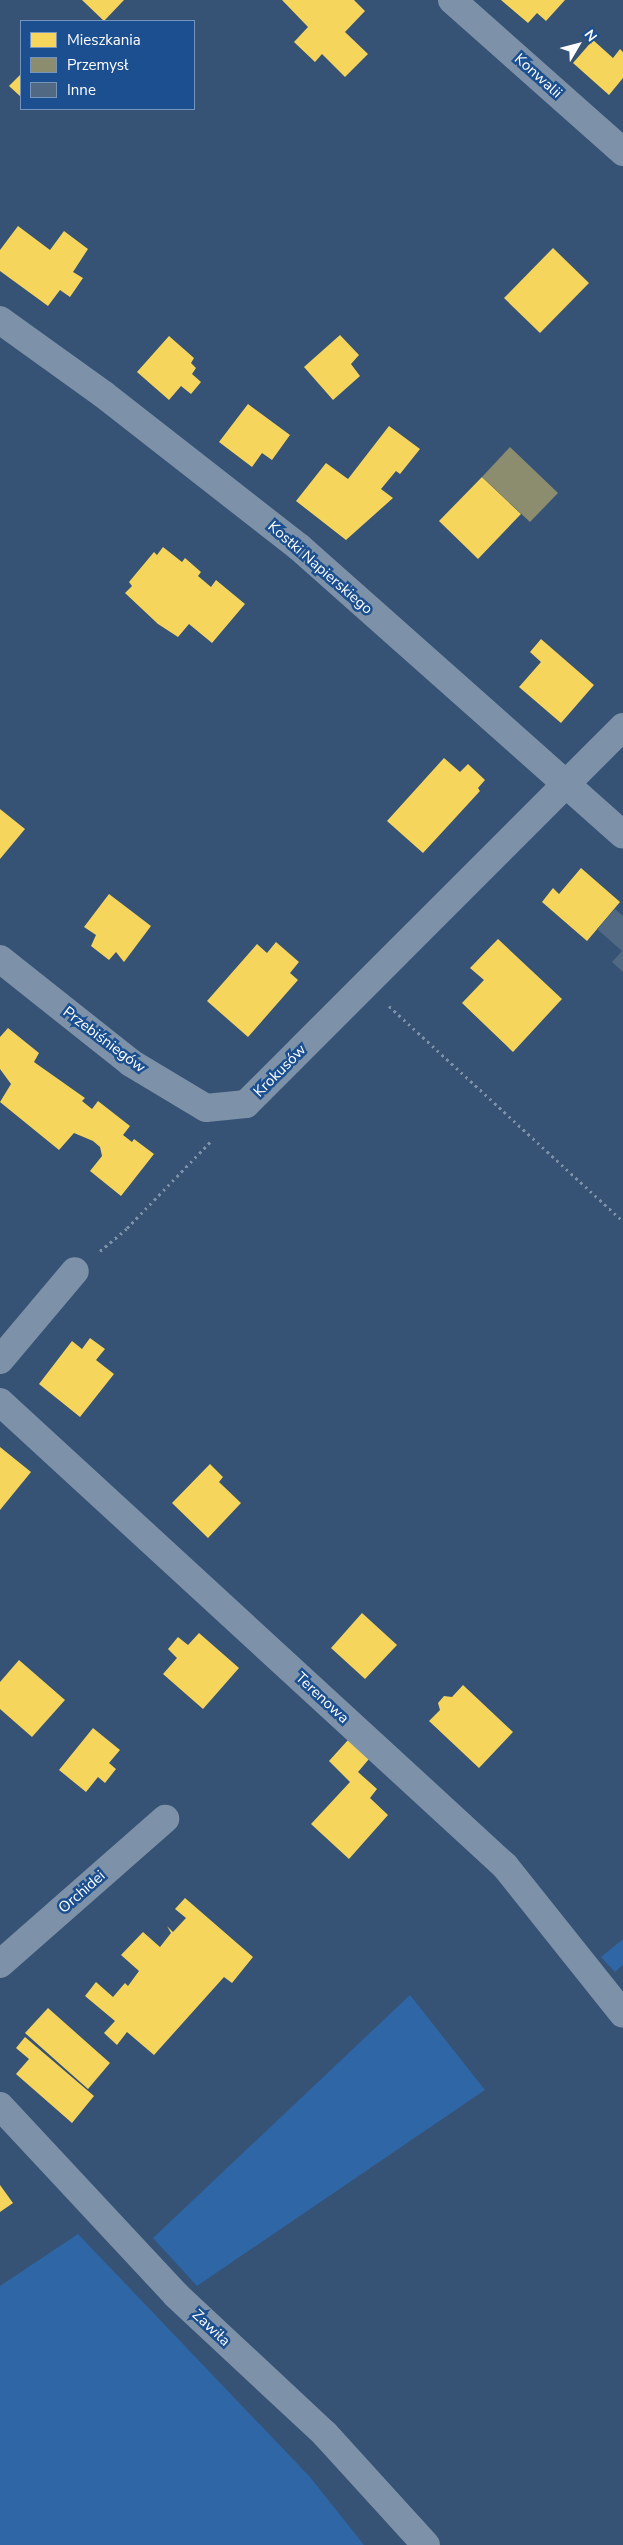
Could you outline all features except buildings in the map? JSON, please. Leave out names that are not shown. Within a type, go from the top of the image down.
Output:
[{"type":"street","name":"Konwalii","points":[[452,0],[623,152]]},
{"type":"street","name":"Kostki Napierskiego","points":[[0,320],[104,394],[299,548],[623,835]]},
{"type":"street","name":"Krokusów","points":[[246,1104],[567,787],[623,727]]},
{"type":"street","name":"Przebiśniegów","points":[[0,959],[130,1063],[206,1108],[246,1104]]},
{"type":"street","points":[[0,1360],[75,1271]]},
{"type":"street","name":"Terenowa","points":[[0,1402],[505,1866],[623,2014]]},
{"type":"street","name":"Orchidei","points":[[0,1964],[164,1819]]},
{"type":"street","name":"Zawiła","points":[[0,2106],[176,2296],[325,2434],[426,2545]]},
{"type":"path","points":[[366,985],[623,1221]]},
{"type":"path","name":"Krokusów","points":[[75,1271],[127,1228],[246,1104]]},
{"type":"shaded area","points":[[623,1939],[623,1965],[615,1972],[601,1957]]},
{"type":"shaded area","points":[[410,1995],[485,2090],[197,2286],[153,2238]]},
{"type":"shaded area","points":[[78,2234],[310,2477],[364,2545],[0,2545],[0,2286]]}]
